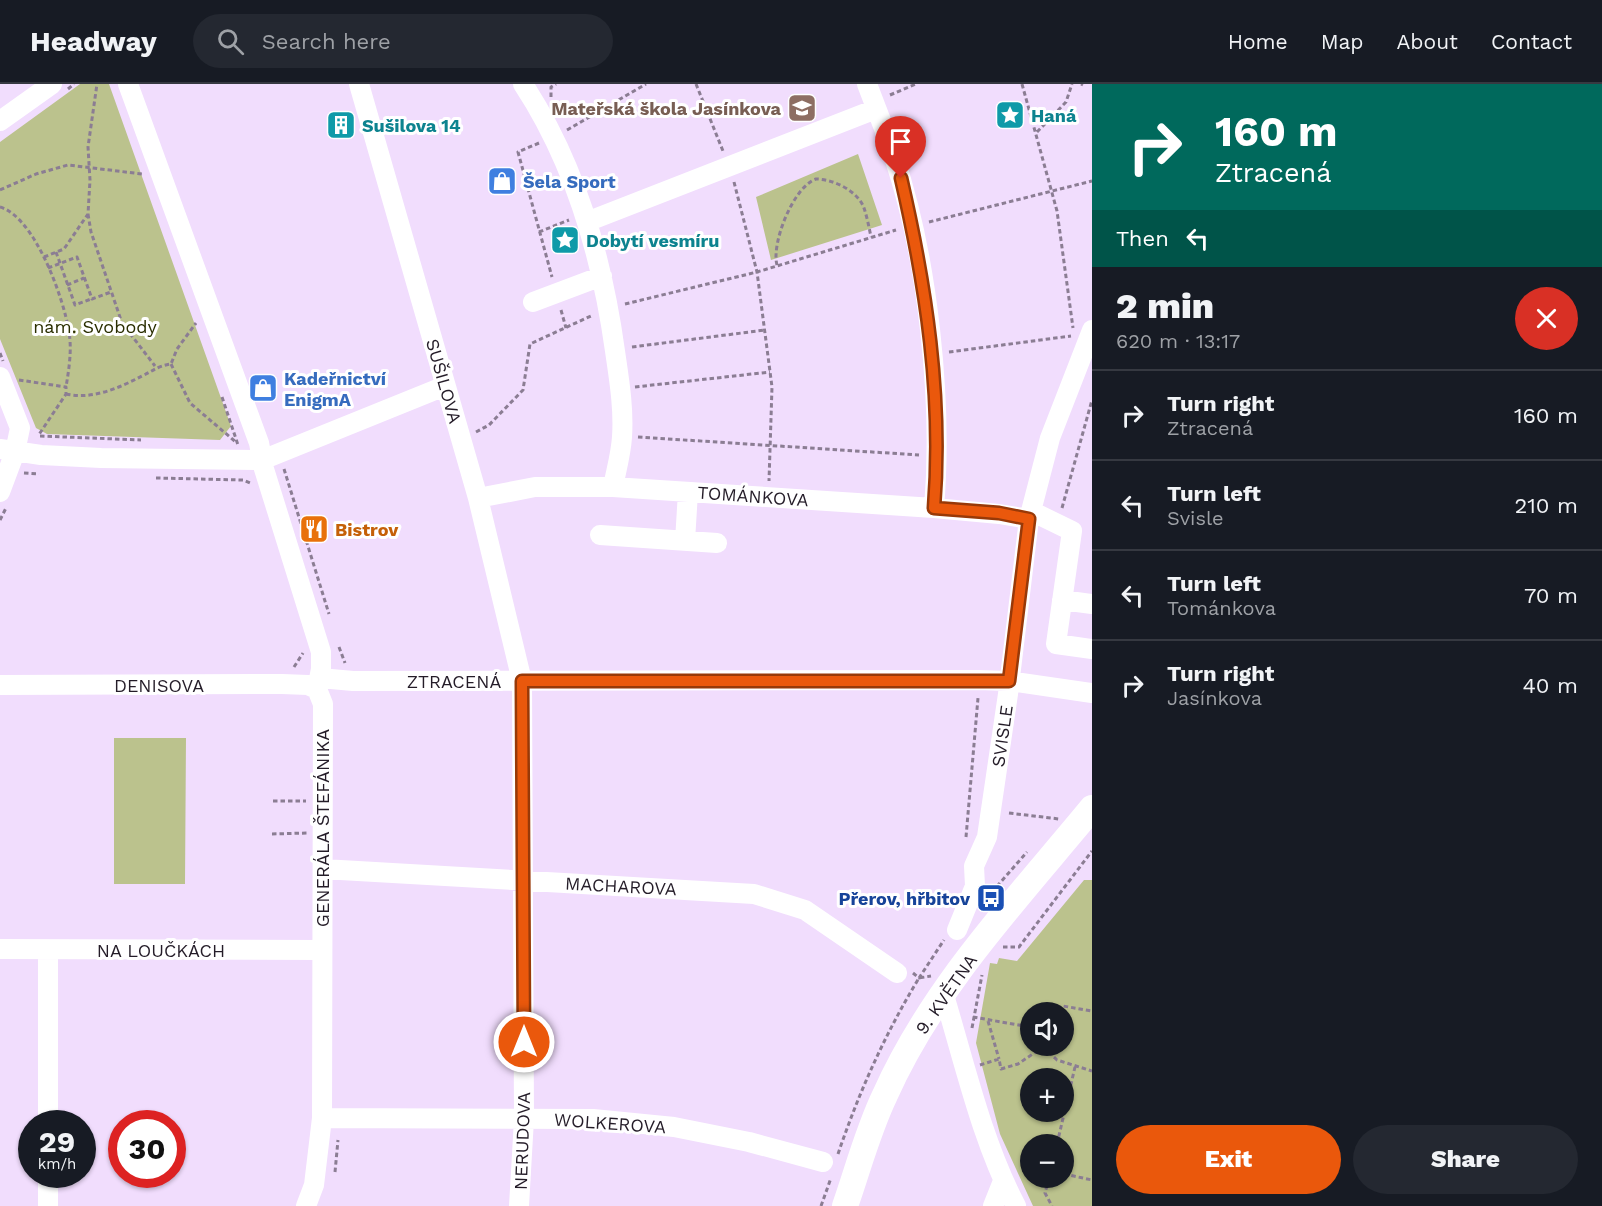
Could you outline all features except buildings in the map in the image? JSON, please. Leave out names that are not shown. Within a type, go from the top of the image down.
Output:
[{"type":"main road","name":"9. KVĚTNA","points":[[845,1206],[884,1095],[920,1030],[964,965],[1092,808]]},
{"type":"street","points":[[0,121],[52,84]]},
{"type":"street","points":[[128,84],[259,443],[262,460]]},
{"type":"street","name":"SUŠILOVA","points":[[359,84],[478,498],[522,681]]},
{"type":"street","points":[[523,84],[538,107],[589,221],[602,276],[621,393],[622,438],[613,487]]},
{"type":"street","points":[[867,84],[880,103],[909,215],[930,342],[937,431],[934,508]]},
{"type":"street","points":[[589,221],[730,167],[880,103]]},
{"type":"street","points":[[534,302],[602,276]]},
{"type":"street","name":"SVISLE","points":[[952,933],[975,886],[974,866],[987,837],[1030,515],[1050,438],[1083,333]]},
{"type":"street","points":[[4,498],[7,450],[20,424],[5,378]]},
{"type":"street","points":[[7,450],[100,458],[262,460],[445,386]]},
{"type":"street","name":"GENERÁLA ŠTEFÁNIKA","points":[[262,460],[321,652],[318,684],[322,704],[322,1118],[314,1185],[306,1206]]},
{"type":"street","name":"TOMÁNKOVA","points":[[478,498],[535,488],[613,487],[1030,515],[1072,531],[1062,600]]},
{"type":"street","points":[[685,541],[688,492]]},
{"type":"street","points":[[600,535],[717,543]]},
{"type":"street","points":[[1092,604],[1062,600],[1056,644],[1092,649]]},
{"type":"street","name":"ZTRACENÁ","points":[[318,684],[352,681],[1009,681],[1092,693]]},
{"type":"street","name":"NERUDOVA","points":[[519,1206],[524,1119],[522,681]]},
{"type":"street","name":"DENISOVA","points":[[0,685],[318,684]]},
{"type":"street","name":"MACHAROVA","points":[[323,869],[754,894],[805,910],[904,972]]},
{"type":"street","name":"NA LOUČKÁCH","points":[[0,949],[322,950]]},
{"type":"street","points":[[48,950],[48,1110]]},
{"type":"street","points":[[944,995],[1003,1180],[1016,1206]]},
{"type":"street","name":"WOLKEROVA","points":[[322,1118],[593,1119],[674,1127],[749,1142],[823,1162]]},
{"type":"street","points":[[993,1206],[1003,1180]]},
{"type":"street","points":[[48,1188],[48,1206]]},
{"type":"path","points":[[97,84],[90,121],[88,214],[91,232],[126,330],[155,366]]},
{"type":"path","points":[[566,328],[518,152],[552,137],[646,84]]},
{"type":"path","points":[[696,84],[730,167],[756,272],[772,387],[768,489]]},
{"type":"path","points":[[880,103],[916,84]]},
{"type":"path","points":[[1022,84],[1053,190],[1063,247],[1083,333]]},
{"type":"path","points":[[1037,132],[1066,102],[1072,84]]},
{"type":"path","points":[[0,190],[36,174],[62,166],[143,174]]},
{"type":"path","points":[[777,265],[776,249],[786,216],[801,189],[816,179],[839,184],[864,205],[871,237]]},
{"type":"path","points":[[922,224],[1092,181]]},
{"type":"path","points":[[0,207],[26,227],[44,257],[70,335],[66,394],[38,436]]},
{"type":"path","points":[[44,257],[64,249],[88,214]]},
{"type":"path","points":[[469,436],[489,425],[523,390],[530,344],[609,308],[756,272],[905,228]]},
{"type":"path","points":[[56,252],[75,305],[111,292]]},
{"type":"path","points":[[48,268],[77,257],[92,299]]},
{"type":"path","points":[[68,285],[84,278]]},
{"type":"path","points":[[196,323],[177,349],[171,364],[187,399],[197,411],[231,438]]},
{"type":"path","points":[[628,348],[765,330]]},
{"type":"path","points":[[1073,346],[1083,333]]},
{"type":"path","points":[[942,352],[1083,333]]},
{"type":"path","points":[[66,394],[86,396],[108,390],[142,377],[155,366],[171,364]]},
{"type":"path","points":[[633,387],[770,372]]},
{"type":"path","points":[[5,378],[66,387]]},
{"type":"path","points":[[1062,507],[1092,400]]},
{"type":"path","points":[[635,437],[930,456]]},
{"type":"path","points":[[282,463],[329,615]]},
{"type":"path","points":[[19,484],[24,473],[47,474]]},
{"type":"path","points":[[149,477],[248,480],[251,486]]},
{"type":"path","points":[[0,520],[4,498]]},
{"type":"path","points":[[336,636],[348,667]]},
{"type":"path","points":[[292,668],[303,654],[300,644]]},
{"type":"path","points":[[964,847],[970,815],[978,691]]},
{"type":"path","points":[[306,790],[306,812]]},
{"type":"path","points":[[273,801],[306,801]]},
{"type":"path","points":[[991,811],[1063,819]]},
{"type":"path","points":[[307,823],[307,844]]},
{"type":"path","points":[[273,834],[307,833]]},
{"type":"path","points":[[1000,947],[1019,947],[1092,851]]},
{"type":"path","points":[[904,972],[919,978],[952,933]]},
{"type":"path","points":[[971,1036],[982,971]]},
{"type":"path","points":[[1074,1008],[1092,1011]]},
{"type":"path","points":[[974,1017],[1020,1025]]},
{"type":"path","points":[[988,1020],[1001,1069],[1018,1064],[1029,1056]]},
{"type":"path","points":[[976,1055],[981,1074]]},
{"type":"path","points":[[1053,1056],[1075,1067],[1092,1071]]},
{"type":"path","points":[[979,1065],[999,1059]]},
{"type":"path","points":[[1059,1134],[1075,1067]]},
{"type":"path","points":[[1074,1176],[1092,1180]]},
{"type":"path","points":[[1046,1188],[1045,1193],[1052,1206]]},
{"type":"green space","name":"nám. Svobody","points":[[80,84],[109,84],[231,426],[220,440],[47,434],[36,428],[0,339],[0,142]]},
{"type":"green space","points":[[858,154],[882,225],[771,260],[756,197]]},
{"type":"green space","points":[[114,738],[186,738],[185,884],[114,884]]},
{"type":"green space","points":[[1084,880],[1092,880],[1092,1206],[1033,1206],[1025,1188],[1074,1188],[1074,1134],[1020,1134],[1020,1178],[1000,1134],[976,1043],[990,963],[997,964],[999,958],[1017,961]]},
{"type":"place","name":"Mateřská škola Jasínkova","points":[[802,108]]},
{"type":"place","name":"Haná","points":[[1010,115]]},
{"type":"place","name":"Sušilova 14","points":[[341,125]]},
{"type":"place","name":"Šela Sport","points":[[502,181]]},
{"type":"place","name":"Dobytí vesmíru","points":[[565,240]]},
{"type":"place","name":"Kadeřnictví EnigmA","points":[[263,388]]},
{"type":"place","name":"Bistrov","points":[[314,529]]},
{"type":"place","name":"Přerov, hřbitov","points":[[991,898]]},
{"type":"route","points":[[524,1042],[522,681],[1009,681],[1029,519],[999,513],[934,508],[937,431],[930,342],[915,240],[901,178]]}]
